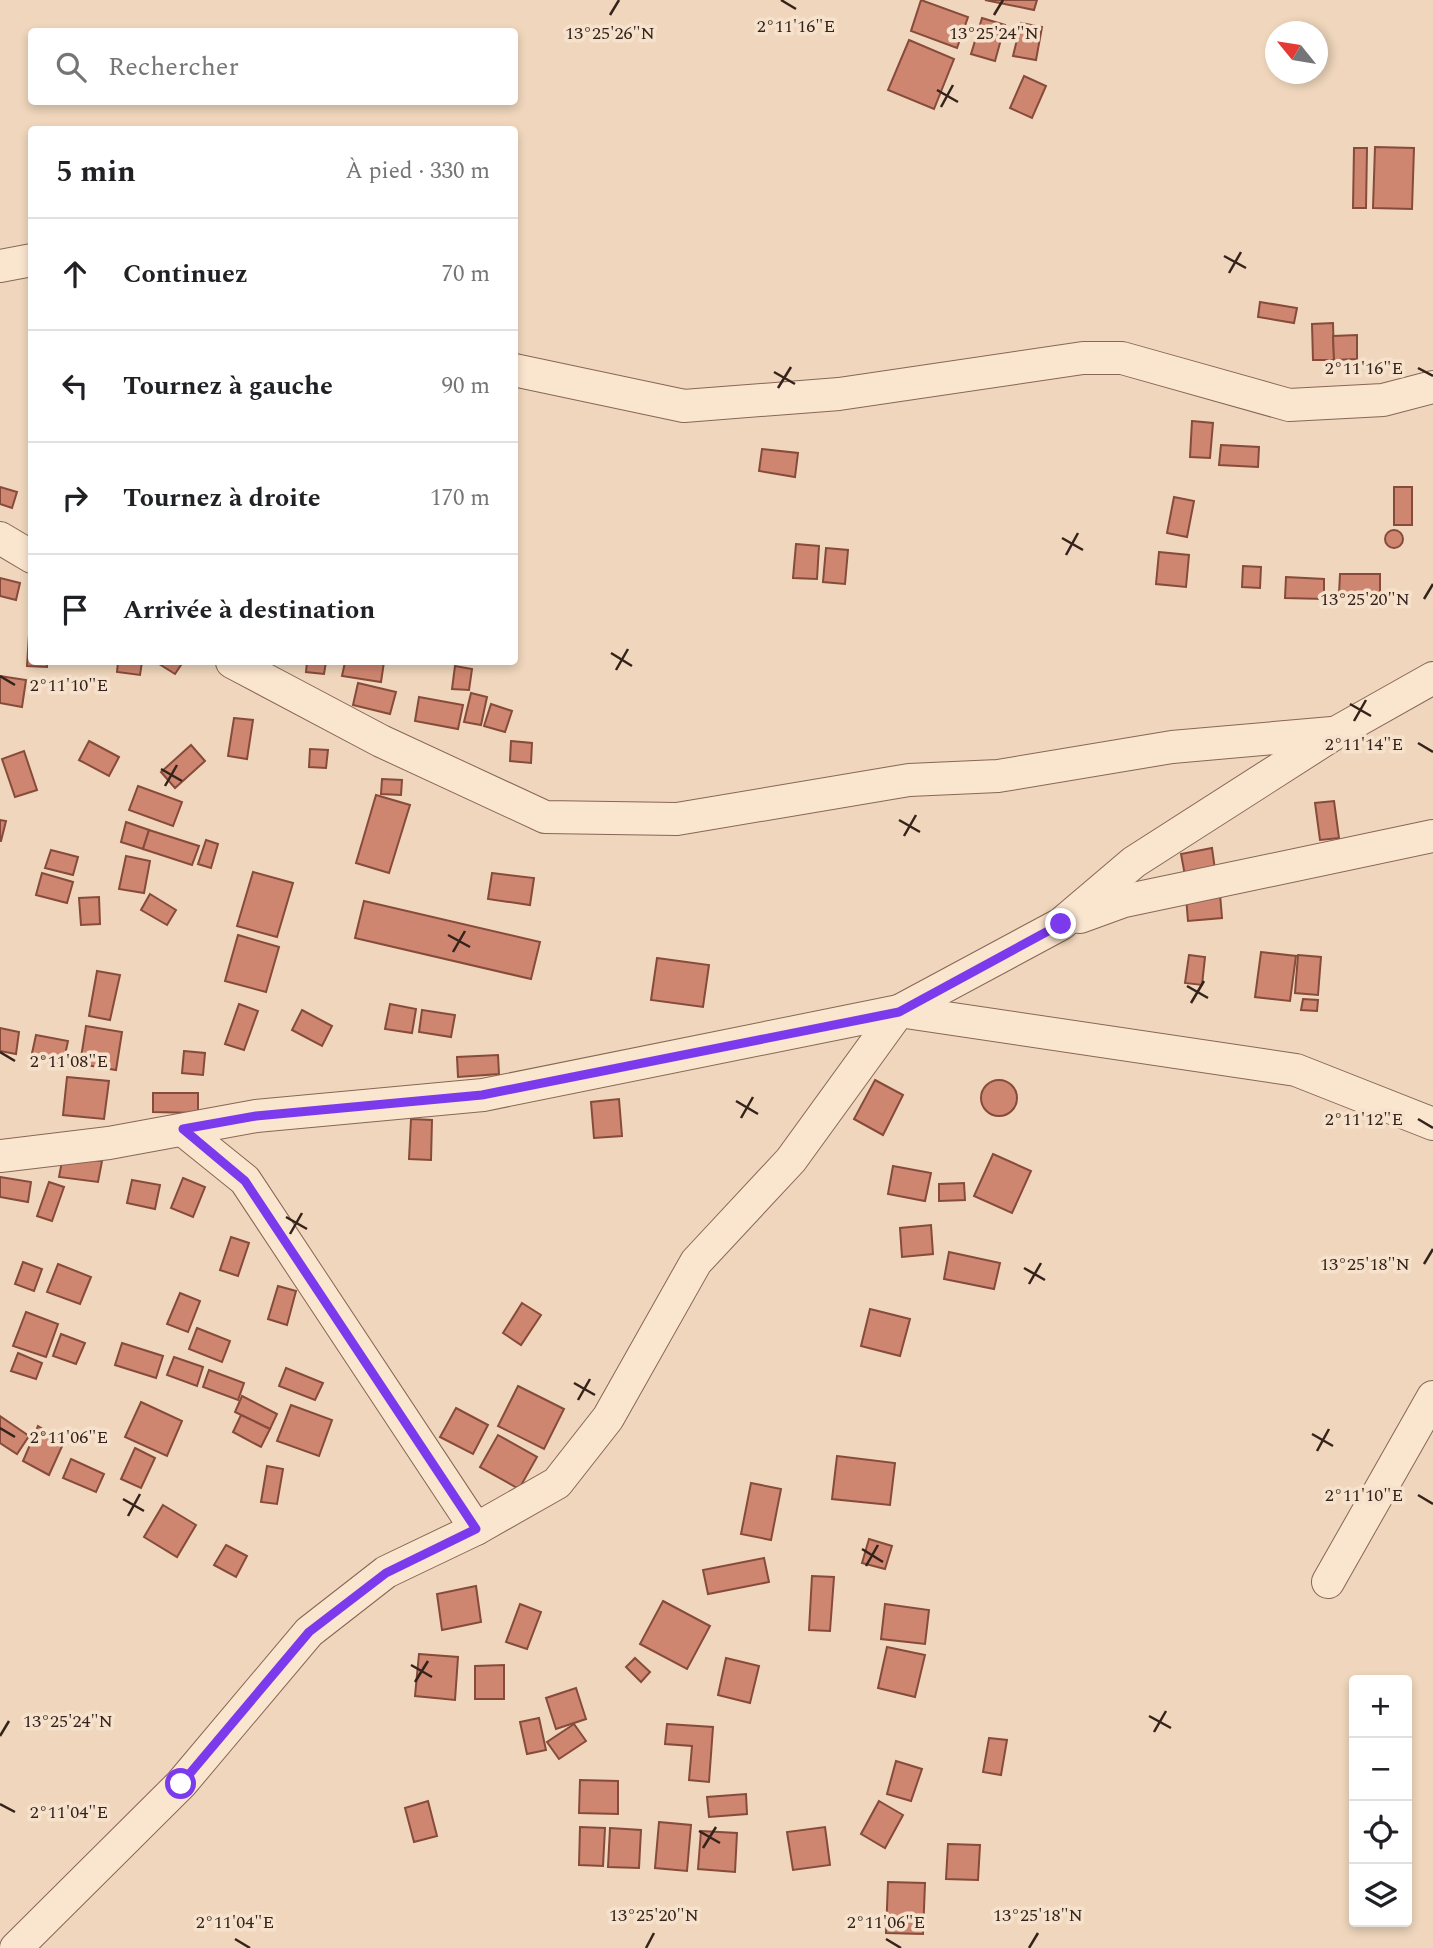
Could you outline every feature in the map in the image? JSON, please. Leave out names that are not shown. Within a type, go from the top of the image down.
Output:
[{"type":"street","points":[[0,267],[28,261]]},
{"type":"street","points":[[518,371],[684,405],[839,394],[1083,358],[1122,358],[1289,405],[1383,400],[1433,387]]},
{"type":"street","points":[[0,538],[28,555]]},
{"type":"street","points":[[238,665],[381,741],[545,817],[677,819],[909,780],[998,776],[1172,747],[1337,732]]},
{"type":"street","points":[[1061,924],[1134,862],[1337,732],[1433,678]]},
{"type":"street","points":[[0,1156],[110,1143],[256,1116],[482,1095],[899,1012],[1061,924],[1124,901],[1433,836]]},
{"type":"street","points":[[899,1012],[1296,1070],[1433,1124]]},
{"type":"street","points":[[16,1948],[181,1784],[303,1637],[386,1573],[476,1529],[557,1483],[608,1418],[696,1262],[791,1160],[899,1012]]},
{"type":"street","points":[[183,1129],[245,1181],[476,1529]]},
{"type":"street","points":[[1328,1582],[1433,1397]]},
{"type":"building","points":[[921,0],[968,17],[957,48],[911,31]]},
{"type":"building","points":[[985,0],[1037,0],[1034,10]]},
{"type":"building","points":[[982,18],[1005,25],[995,61],[971,54]]},
{"type":"building","points":[[1021,23],[1042,27],[1036,60],[1013,56]]},
{"type":"building","points":[[909,40],[954,59],[934,109],[888,90]]},
{"type":"building","points":[[1024,76],[1046,86],[1032,118],[1010,108]]},
{"type":"building","points":[[1375,147],[1414,148],[1412,209],[1373,208]]},
{"type":"building","points":[[1354,148],[1367,148],[1366,208],[1353,208]]},
{"type":"building","points":[[1260,302],[1297,308],[1294,323],[1258,317]]},
{"type":"building","points":[[1333,323],[1334,360],[1313,360],[1312,324]]},
{"type":"building","points":[[1357,335],[1357,359],[1334,360],[1333,336]]},
{"type":"building","points":[[1192,421],[1213,423],[1210,458],[1190,457]]},
{"type":"building","points":[[1221,445],[1259,447],[1258,467],[1219,465]]},
{"type":"building","points":[[762,449],[798,453],[795,477],[759,471]]},
{"type":"building","points":[[0,487],[17,492],[12,508],[0,504]]},
{"type":"building","points":[[1394,487],[1412,487],[1412,525],[1394,525]]},
{"type":"building","points":[[1174,497],[1194,501],[1187,537],[1167,533]]},
{"type":"building","points":[[1394,530],[1400,533],[1403,539],[1400,545],[1394,548],[1388,545],[1385,539],[1388,533]]},
{"type":"building","points":[[796,544],[819,546],[817,579],[793,578]]},
{"type":"building","points":[[826,548],[848,550],[845,584],[823,582]]},
{"type":"building","points":[[1159,552],[1189,555],[1186,587],[1156,584]]},
{"type":"building","points":[[1243,566],[1261,567],[1260,588],[1242,587]]},
{"type":"building","points":[[1340,574],[1380,574],[1380,594],[1339,594]]},
{"type":"building","points":[[1286,577],[1324,579],[1324,599],[1285,598]]},
{"type":"building","points":[[0,578],[20,583],[16,600],[0,596]]},
{"type":"building","points":[[28,650],[28,665],[47,667],[27,666]]},
{"type":"building","points":[[118,665],[142,665],[140,675],[117,672]]},
{"type":"building","points":[[161,665],[181,665],[175,674]]},
{"type":"building","points":[[307,665],[326,665],[324,674],[306,672]]},
{"type":"building","points":[[344,665],[384,665],[381,682],[342,676]]},
{"type":"building","points":[[455,666],[472,669],[469,690],[452,689]]},
{"type":"building","points":[[0,676],[26,680],[22,707],[0,703]]},
{"type":"building","points":[[358,683],[396,692],[390,714],[353,705]]},
{"type":"building","points":[[471,693],[487,697],[481,725],[464,722]]},
{"type":"building","points":[[419,697],[463,705],[458,729],[415,721]]},
{"type":"building","points":[[491,704],[512,711],[505,732],[484,726]]},
{"type":"building","points":[[234,718],[253,720],[247,759],[228,756]]},
{"type":"building","points":[[89,741],[119,757],[109,776],[79,760]]},
{"type":"building","points":[[511,741],[532,743],[531,763],[510,761]]},
{"type":"building","points":[[191,745],[205,761],[175,788],[161,772]]},
{"type":"building","points":[[310,749],[328,750],[326,768],[309,767]]},
{"type":"building","points":[[24,751],[37,790],[15,797],[2,759]]},
{"type":"building","points":[[382,779],[402,780],[401,795],[381,794]]},
{"type":"building","points":[[138,786],[182,802],[173,826],[129,810]]},
{"type":"building","points":[[376,795],[410,805],[389,873],[356,863]]},
{"type":"building","points":[[1334,801],[1339,838],[1320,840],[1315,803]]},
{"type":"building","points":[[0,820],[6,821],[1,841],[0,841]]},
{"type":"building","points":[[126,822],[149,830],[143,849],[121,842]]},
{"type":"building","points":[[149,830],[199,846],[192,865],[143,849]]},
{"type":"building","points":[[206,840],[218,844],[211,868],[198,864]]},
{"type":"building","points":[[1212,848],[1216,877],[1186,881],[1181,854]]},
{"type":"building","points":[[51,850],[78,857],[73,875],[45,868]]},
{"type":"building","points":[[126,856],[150,861],[144,893],[119,889]]},
{"type":"building","points":[[253,872],[293,883],[277,937],[237,926]]},
{"type":"building","points":[[42,873],[73,882],[67,903],[36,895]]},
{"type":"building","points":[[492,873],[534,878],[530,905],[488,899]]},
{"type":"building","points":[[150,894],[176,910],[167,925],[141,910]]},
{"type":"building","points":[[1220,894],[1222,918],[1188,921],[1186,897]]},
{"type":"building","points":[[99,897],[100,924],[81,925],[79,898]]},
{"type":"building","points":[[364,901],[540,942],[531,979],[355,938]]},
{"type":"building","points":[[238,935],[279,947],[266,992],[225,981]]},
{"type":"building","points":[[1261,952],[1296,956],[1290,1001],[1255,997]]},
{"type":"building","points":[[1189,955],[1205,957],[1202,985],[1185,983]]},
{"type":"building","points":[[1298,955],[1321,957],[1318,995],[1295,993]]},
{"type":"building","points":[[657,958],[709,965],[703,1007],[651,1000]]},
{"type":"building","points":[[97,971],[120,975],[110,1020],[89,1016]]},
{"type":"building","points":[[1303,999],[1318,1000],[1317,1011],[1301,1010]]},
{"type":"building","points":[[239,1004],[258,1011],[244,1050],[225,1044]]},
{"type":"building","points":[[390,1004],[416,1009],[412,1033],[385,1029]]},
{"type":"building","points":[[302,1010],[332,1026],[322,1046],[292,1030]]},
{"type":"building","points":[[422,1010],[455,1015],[451,1037],[419,1032]]},
{"type":"building","points":[[86,1026],[122,1032],[116,1070],[80,1064]]},
{"type":"building","points":[[0,1028],[19,1032],[16,1054],[0,1051]]},
{"type":"building","points":[[36,1035],[68,1041],[63,1064],[31,1058]]},
{"type":"building","points":[[184,1051],[205,1053],[203,1075],[182,1073]]},
{"type":"building","points":[[498,1055],[499,1074],[458,1077],[457,1057]]},
{"type":"building","points":[[67,1077],[109,1081],[104,1119],[63,1115]]},
{"type":"building","points":[[875,1080],[903,1095],[883,1135],[854,1119]]},
{"type":"building","points":[[999,1080],[1012,1085],[1017,1098],[1012,1111],[999,1116],[986,1111],[981,1098],[986,1085]]},
{"type":"building","points":[[153,1093],[198,1093],[198,1113],[153,1112]]},
{"type":"building","points":[[619,1099],[622,1136],[594,1138],[591,1102]]},
{"type":"building","points":[[411,1119],[432,1120],[431,1160],[409,1159]]},
{"type":"building","points":[[993,1154],[1031,1171],[1012,1213],[974,1196]]},
{"type":"building","points":[[63,1156],[102,1161],[98,1182],[59,1177]]},
{"type":"building","points":[[893,1166],[931,1173],[925,1201],[888,1194]]},
{"type":"building","points":[[0,1177],[31,1182],[28,1202],[0,1197]]},
{"type":"building","points":[[183,1178],[205,1187],[193,1217],[171,1208]]},
{"type":"building","points":[[132,1180],[160,1185],[155,1209],[127,1203]]},
{"type":"building","points":[[49,1182],[64,1187],[52,1221],[37,1216]]},
{"type":"building","points":[[964,1183],[965,1200],[939,1201],[939,1184]]},
{"type":"building","points":[[931,1225],[933,1254],[902,1257],[900,1228]]},
{"type":"building","points":[[231,1237],[249,1243],[238,1276],[220,1270]]},
{"type":"building","points":[[949,1252],[1000,1263],[994,1289],[944,1279]]},
{"type":"building","points":[[23,1262],[42,1269],[34,1291],[15,1284]]},
{"type":"building","points":[[58,1264],[91,1277],[80,1304],[47,1292]]},
{"type":"building","points":[[278,1286],[296,1291],[287,1325],[268,1319]]},
{"type":"building","points":[[180,1293],[200,1301],[188,1332],[167,1324]]},
{"type":"building","points":[[522,1303],[541,1315],[521,1345],[503,1333]]},
{"type":"building","points":[[870,1309],[910,1319],[900,1356],[861,1346]]},
{"type":"building","points":[[26,1312],[58,1324],[46,1357],[13,1346]]},
{"type":"building","points":[[197,1328],[230,1341],[222,1362],[189,1349]]},
{"type":"building","points":[[61,1334],[85,1343],[76,1364],[53,1356]]},
{"type":"building","points":[[122,1343],[163,1356],[156,1378],[115,1365]]},
{"type":"building","points":[[18,1353],[42,1363],[36,1379],[11,1371]]},
{"type":"building","points":[[174,1357],[203,1367],[197,1386],[167,1375]]},
{"type":"building","points":[[286,1368],[323,1383],[315,1400],[279,1386]]},
{"type":"building","points":[[209,1370],[244,1383],[238,1400],[203,1387]]},
{"type":"building","points":[[518,1386],[564,1409],[544,1449],[498,1426]]},
{"type":"building","points":[[242,1396],[277,1414],[270,1429],[235,1412]]},
{"type":"building","points":[[141,1402],[182,1421],[167,1456],[125,1437]]},
{"type":"building","points":[[291,1405],[332,1420],[319,1456],[277,1441]]},
{"type":"building","points":[[456,1408],[488,1425],[473,1454],[440,1437]]},
{"type":"building","points":[[241,1415],[270,1429],[261,1447],[233,1432]]},
{"type":"building","points":[[0,1416],[29,1436],[17,1454],[0,1443]]},
{"type":"building","points":[[38,1426],[64,1442],[49,1475],[23,1461]]},
{"type":"building","points":[[498,1435],[537,1457],[519,1489],[480,1467]]},
{"type":"building","points":[[135,1448],[155,1458],[141,1488],[121,1479]]},
{"type":"building","points":[[837,1456],[895,1463],[890,1505],[832,1499]]},
{"type":"building","points":[[71,1459],[104,1474],[96,1492],[63,1478]]},
{"type":"building","points":[[267,1466],[283,1469],[277,1504],[261,1502]]},
{"type":"building","points":[[751,1483],[781,1489],[771,1540],[741,1534]]},
{"type":"building","points":[[163,1505],[196,1525],[177,1557],[144,1537]]},
{"type":"building","points":[[869,1539],[892,1546],[885,1569],[862,1563]]},
{"type":"building","points":[[226,1545],[247,1556],[236,1577],[214,1565]]},
{"type":"building","points":[[764,1558],[769,1582],[708,1594],[703,1570]]},
{"type":"building","points":[[812,1576],[834,1577],[830,1631],[809,1630]]},
{"type":"building","points":[[476,1586],[481,1622],[442,1630],[437,1594]]},
{"type":"building","points":[[663,1601],[710,1626],[687,1669],[640,1644]]},
{"type":"building","points":[[520,1604],[541,1612],[527,1649],[506,1642]]},
{"type":"building","points":[[885,1604],[929,1610],[925,1644],[881,1639]]},
{"type":"building","points":[[887,1647],[925,1655],[915,1697],[878,1688]]},
{"type":"building","points":[[419,1654],[458,1657],[455,1700],[415,1696]]},
{"type":"building","points":[[635,1658],[650,1672],[641,1682],[626,1667]]},
{"type":"building","points":[[726,1658],[759,1666],[750,1703],[718,1695]]},
{"type":"building","points":[[504,1665],[504,1699],[475,1699],[475,1666]]},
{"type":"building","points":[[576,1688],[586,1719],[556,1729],[546,1698]]},
{"type":"building","points":[[539,1718],[546,1750],[527,1754],[520,1722]]},
{"type":"building","points":[[574,1724],[586,1741],[559,1759],[547,1742]]},
{"type":"building","points":[[667,1724],[713,1727],[709,1782],[689,1780],[692,1746],[665,1744]]},
{"type":"building","points":[[989,1738],[1007,1740],[1001,1775],[983,1772]]},
{"type":"building","points":[[896,1761],[922,1769],[911,1801],[887,1794]]},
{"type":"building","points":[[580,1780],[618,1781],[618,1814],[579,1813]]},
{"type":"building","points":[[746,1794],[747,1814],[709,1817],[707,1797]]},
{"type":"building","points":[[428,1801],[437,1836],[414,1842],[405,1808]]},
{"type":"building","points":[[879,1801],[903,1815],[885,1848],[861,1834]]},
{"type":"building","points":[[659,1822],[691,1825],[687,1871],[655,1868]]},
{"type":"building","points":[[580,1827],[605,1828],[603,1866],[579,1865]]},
{"type":"building","points":[[825,1827],[830,1865],[793,1870],[787,1832]]},
{"type":"building","points":[[610,1828],[641,1830],[639,1868],[608,1867]]},
{"type":"building","points":[[701,1831],[737,1833],[735,1872],[698,1869]]},
{"type":"building","points":[[948,1844],[980,1845],[978,1880],[946,1879]]},
{"type":"building","points":[[888,1882],[925,1883],[923,1934],[886,1933]]},
{"type":"route","points":[[181,1784],[303,1637],[386,1573],[476,1529],[316,1284],[245,1181],[183,1129],[256,1116],[482,1095],[899,1012],[1061,924]]}]
